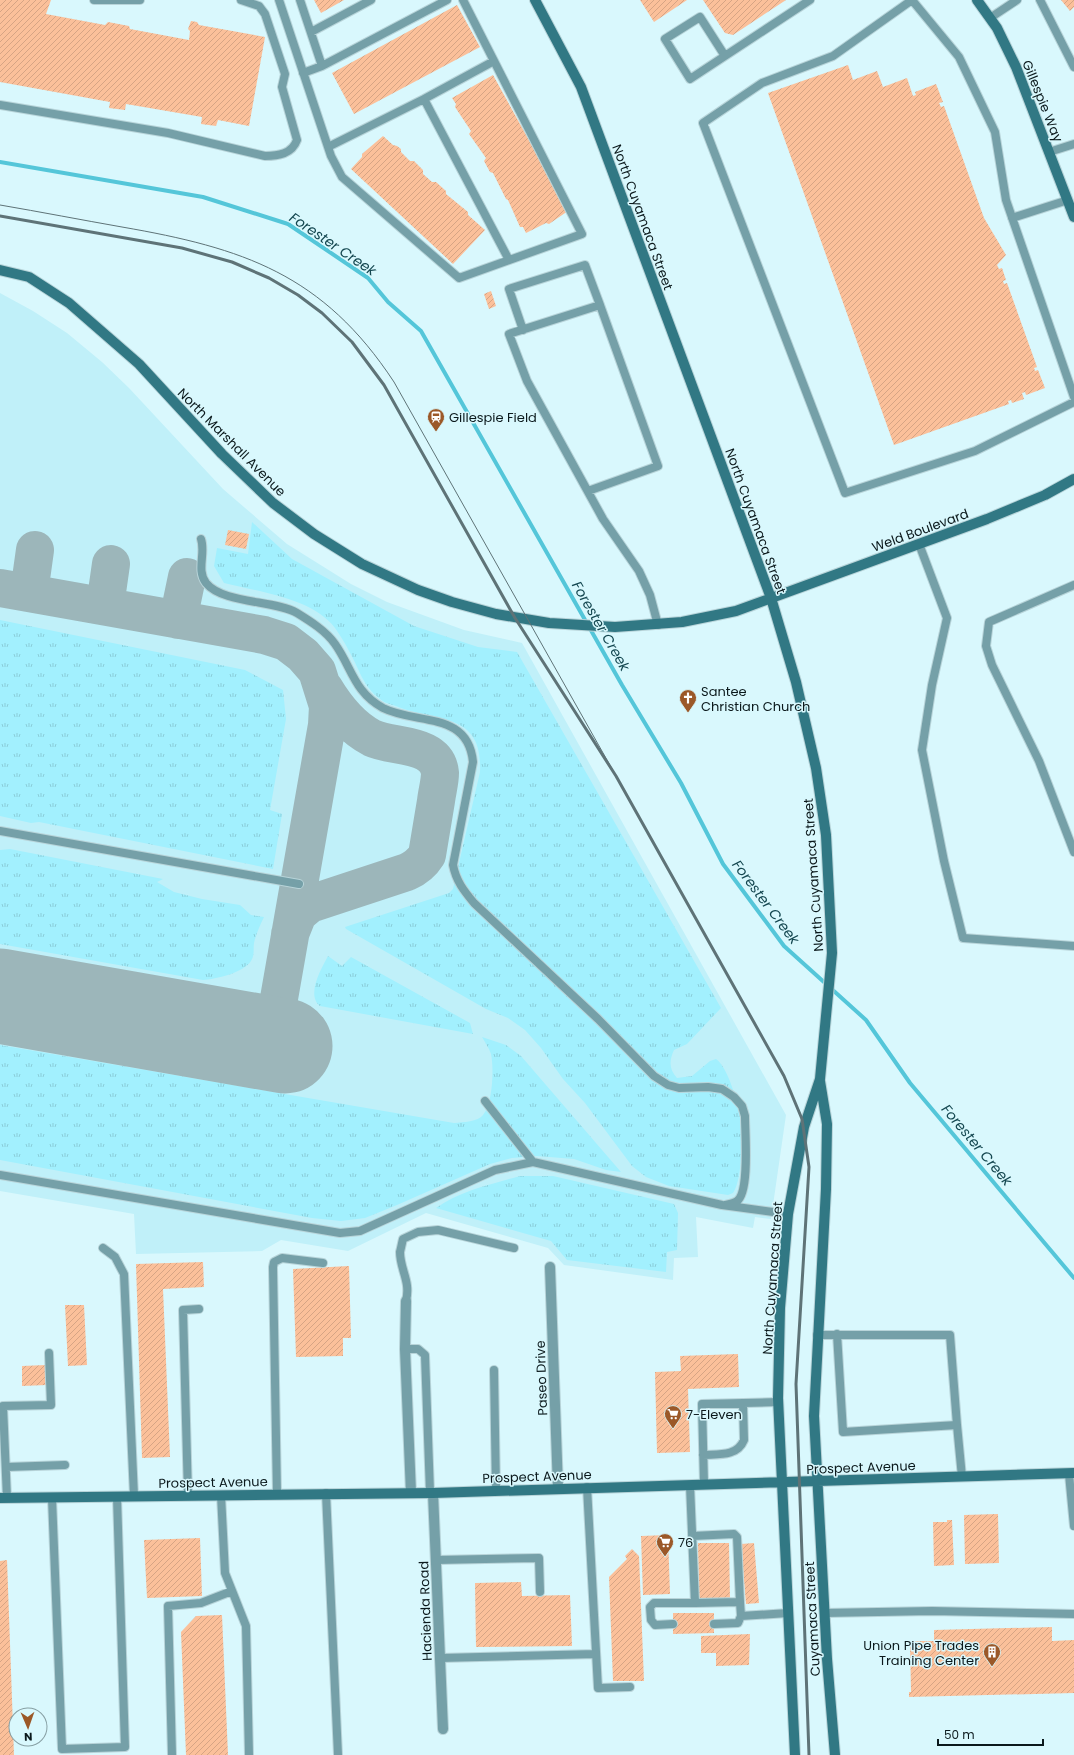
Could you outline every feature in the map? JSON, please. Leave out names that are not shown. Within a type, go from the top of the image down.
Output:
[{"type":"main road","name":"North Cuyamaca Street","points":[[535,0],[581,87],[771,598],[796,682],[816,768],[826,835],[832,954],[820,1079],[804,1127],[788,1214],[780,1308],[779,1402],[782,1482]]},
{"type":"main road","name":"Gillespie Way","points":[[977,0],[990,18],[1016,67],[1074,216]]},
{"type":"main road","name":"North Marshall Avenue","points":[[0,270],[29,277],[69,303],[139,364],[222,454],[273,503],[327,544],[383,574],[432,595],[490,613],[541,622],[586,626],[627,627],[658,625],[736,611],[771,598]]},
{"type":"main road","name":"Weld Boulevard","points":[[771,598],[1016,508],[1074,479]]},
{"type":"main road","name":"North Cuyamaca Street","points":[[817,1481],[814,1416],[817,1335],[826,1188],[827,1124],[820,1079]]},
{"type":"main road","name":"Prospect Avenue","points":[[4,1498],[411,1493],[1072,1474]]},
{"type":"main road","name":"Cuyamaca Street","points":[[817,1481],[824,1613],[835,1755]]},
{"type":"main road","name":"Cuyamaca Street","points":[[782,1482],[795,1755]]},
{"type":"street","name":"Paseo Drive","points":[[550,1267],[558,1488]]},
{"type":"street","points":[[406,1301],[406,1349],[411,1493]]},
{"type":"street","name":"Hacienda Road","points":[[431,1492],[436,1560],[443,1729]]},
{"type":"lane","points":[[94,0],[140,0]]},
{"type":"lane","points":[[0,105],[168,133],[265,156],[275,156],[288,151],[293,148],[297,140],[282,87],[285,74],[265,14],[259,6],[241,0]]},
{"type":"lane","points":[[279,0],[328,147],[342,177],[459,278],[582,234],[463,0]]},
{"type":"lane","points":[[300,0],[322,66]]},
{"type":"lane","points":[[311,32],[371,0]]},
{"type":"lane","points":[[303,73],[322,66],[447,0]]},
{"type":"lane","points":[[725,56],[700,17],[665,39],[690,79],[725,56],[810,0]]},
{"type":"lane","points":[[1074,397],[1006,200],[994,132],[959,57],[912,0],[833,56],[762,83],[703,123],[845,493],[975,451],[1074,402]]},
{"type":"lane","points":[[990,18],[1017,0]]},
{"type":"lane","points":[[1040,0],[1074,67]]},
{"type":"lane","points":[[328,147],[424,99],[494,61]]},
{"type":"lane","points":[[424,99],[509,260]]},
{"type":"lane","points":[[1049,152],[1074,144]]},
{"type":"lane","points":[[1012,218],[1068,200]]},
{"type":"lane","points":[[523,330],[509,289],[585,265],[658,466],[588,491]]},
{"type":"lane","points":[[600,305],[509,334],[525,377],[603,519],[639,572],[650,595],[658,625]]},
{"type":"lane","points":[[201,539],[204,547],[202,575],[207,584],[220,592],[296,612],[316,626],[334,642],[354,682],[369,698],[383,708],[456,728],[467,740],[472,752],[473,762],[453,865],[460,886],[474,903],[598,1019],[654,1076],[668,1085],[679,1088],[708,1087],[722,1090],[734,1097],[742,1106],[745,1116],[745,1181],[742,1194],[737,1202],[725,1205]]},
{"type":"lane","points":[[919,544],[947,618],[932,685],[922,750],[944,861],[963,938],[1074,946]]},
{"type":"lane","points":[[1074,585],[988,622],[986,646],[992,665],[1039,761],[1074,852]]},
{"type":"lane","points":[[0,831],[299,884]]},
{"type":"lane","points":[[485,1101],[533,1162]]},
{"type":"lane","points":[[0,1175],[340,1233],[360,1231],[495,1170],[533,1162],[725,1205],[788,1214]]},
{"type":"lane","points":[[406,1301],[408,1293],[407,1278],[400,1253],[403,1239],[418,1232],[438,1230],[514,1248]]},
{"type":"lane","points":[[103,1248],[115,1257],[124,1274],[134,1496]]},
{"type":"lane","points":[[277,1494],[274,1262],[282,1258],[323,1263]]},
{"type":"lane","points":[[188,1495],[182,1310],[199,1309]]},
{"type":"lane","points":[[837,1334],[843,1432],[957,1425]]},
{"type":"lane","points":[[817,1335],[950,1335],[962,1477]]},
{"type":"lane","points":[[406,1349],[418,1349],[425,1355],[431,1492]]},
{"type":"lane","points":[[4,1498],[6,1467],[3,1406],[51,1405],[49,1353]]},
{"type":"lane","points":[[494,1370],[496,1490]]},
{"type":"lane","points":[[704,1484],[702,1404],[779,1402]]},
{"type":"lane","points":[[703,1455],[727,1454],[734,1452],[742,1445],[744,1440],[743,1403]]},
{"type":"lane","points":[[6,1467],[64,1465]]},
{"type":"lane","points":[[1072,1474],[1074,1526]]},
{"type":"lane","points":[[690,1485],[696,1582],[694,1603]]},
{"type":"lane","points":[[587,1487],[598,1688],[630,1688]]},
{"type":"lane","points":[[326,1493],[338,1755]]},
{"type":"lane","points":[[221,1495],[225,1573],[246,1626],[249,1755]]},
{"type":"lane","points":[[52,1498],[62,1749],[126,1746],[117,1496]]},
{"type":"lane","points":[[692,1536],[734,1534],[737,1537],[738,1581],[741,1616],[738,1623],[714,1624]]},
{"type":"lane","points":[[729,1556],[738,1556]]},
{"type":"lane","points":[[436,1560],[539,1558],[540,1592]]},
{"type":"lane","points":[[730,1581],[738,1581]]},
{"type":"lane","points":[[172,1755],[168,1606],[201,1603],[232,1591]]},
{"type":"lane","points":[[673,1624],[655,1625],[651,1620],[650,1608],[654,1603],[740,1602]]},
{"type":"lane","points":[[824,1613],[932,1611],[1074,1614]]},
{"type":"lane","points":[[741,1616],[788,1613]]},
{"type":"lane","points":[[440,1658],[596,1654]]},
{"type":"shaded area","points":[[0,293],[33,311],[67,333],[102,362],[129,388],[223,489],[287,544],[351,584],[387,602],[464,630],[522,643],[786,1115],[771,1219],[755,1217],[753,1228],[696,1217],[698,1257],[674,1258],[673,1280],[564,1265],[548,1248],[426,1213],[348,1251],[281,1240],[262,1251],[136,1254],[134,1214],[0,1191]]},
{"type":"green space","points":[[252,522],[292,559],[414,626],[478,647],[517,652],[721,1008],[687,1044],[674,1050],[671,1058],[671,1068],[677,1078],[692,1076],[710,1061],[716,1059],[725,1069],[735,1095],[740,1118],[740,1168],[739,1178],[733,1193],[728,1195],[669,1186],[646,1177],[632,1166],[585,1103],[563,1079],[541,1048],[525,1030],[508,1018],[486,1009],[346,929],[345,927],[449,893],[453,889],[480,772],[479,752],[474,738],[466,729],[454,722],[412,711],[386,702],[374,694],[365,683],[346,645],[335,628],[325,618],[313,610],[299,603],[268,593],[224,583],[214,566],[217,548],[248,554]]},
{"type":"green space","points":[[0,620],[245,670],[283,690],[286,719],[270,810],[282,814],[273,869],[39,822],[31,823],[0,816]]},
{"type":"green space","points":[[10,849],[163,879],[157,882],[174,892],[202,899],[240,905],[251,915],[264,917],[255,940],[252,959],[247,965],[236,972],[222,977],[203,980],[0,944],[0,850]]},
{"type":"green space","points":[[328,956],[342,966],[351,957],[470,1023],[473,1034],[320,1006],[314,995],[316,982]]},
{"type":"green space","points":[[482,1037],[506,1045],[521,1056],[621,1172],[606,1170],[574,1159],[537,1156],[512,1158],[490,1164],[365,1218],[341,1221],[312,1218],[0,1160],[0,1045],[454,1123],[478,1119],[483,1115],[489,1102],[492,1085],[492,1060],[491,1054]]},
{"type":"green space","points":[[520,1176],[553,1176],[674,1204],[678,1213],[677,1250],[667,1252],[666,1272],[567,1260],[551,1241],[436,1208],[455,1197],[487,1185]]},
{"type":"building","points":[[0,0],[51,0],[46,14],[105,25],[108,22],[129,26],[130,29],[189,40],[190,31],[188,29],[191,21],[197,22],[199,25],[265,37],[249,126],[218,120],[216,126],[201,124],[202,117],[126,104],[125,110],[109,108],[110,102],[0,82]]},
{"type":"building","points":[[314,0],[344,0],[321,13]]},
{"type":"building","points":[[640,0],[687,0],[654,22]]},
{"type":"building","points":[[703,0],[786,0],[733,35],[725,33]]},
{"type":"building","points":[[1061,0],[1074,0],[1074,7],[1070,11]]},
{"type":"building","points":[[457,5],[480,47],[354,114],[332,73]]},
{"type":"building","points":[[848,65],[853,80],[877,71],[883,87],[907,78],[913,96],[916,95],[915,92],[936,84],[943,102],[939,103],[941,107],[944,106],[984,218],[1006,255],[997,265],[999,269],[1002,268],[1006,280],[1003,281],[1004,284],[1007,283],[1037,367],[1034,368],[1035,371],[1038,370],[1045,388],[1026,395],[1025,392],[1022,393],[1024,399],[1012,403],[1011,400],[1008,401],[1009,404],[894,445],[768,93]]},
{"type":"building","points":[[493,75],[568,211],[549,224],[546,223],[526,233],[523,227],[520,227],[508,200],[506,199],[493,173],[490,172],[484,161],[486,158],[469,134],[471,131],[455,107],[456,104],[452,98]]},
{"type":"building","points":[[383,136],[393,145],[401,149],[401,152],[410,161],[414,161],[423,170],[423,174],[432,182],[436,182],[446,191],[446,194],[468,212],[468,215],[485,230],[453,264],[351,169],[362,157],[362,154]]},
{"type":"building","points":[[491,291],[496,306],[489,309],[484,294]]},
{"type":"building","points":[[228,530],[249,534],[246,549],[225,545]]},
{"type":"building","points":[[203,1262],[204,1287],[163,1289],[170,1457],[142,1458],[136,1264]]},
{"type":"building","points":[[349,1266],[351,1338],[343,1338],[343,1356],[296,1357],[293,1269]]},
{"type":"building","points":[[65,1305],[84,1305],[87,1365],[68,1366]]},
{"type":"building","points":[[738,1354],[739,1387],[688,1389],[690,1452],[657,1453],[655,1372],[681,1371],[680,1356]]},
{"type":"building","points":[[46,1365],[47,1385],[22,1386],[22,1366]]},
{"type":"building","points":[[998,1514],[999,1563],[965,1564],[964,1515]]},
{"type":"building","points":[[947,1520],[952,1520],[954,1565],[934,1566],[933,1522],[947,1522]]},
{"type":"building","points":[[668,1535],[670,1594],[643,1595],[641,1536]]},
{"type":"building","points":[[200,1538],[202,1596],[147,1598],[144,1540]]},
{"type":"building","points":[[698,1543],[729,1543],[730,1600],[699,1601]]},
{"type":"building","points":[[754,1543],[759,1603],[746,1604],[741,1544]]},
{"type":"building","points":[[632,1549],[639,1556],[644,1681],[613,1681],[609,1577],[627,1559],[625,1556]]},
{"type":"building","points":[[7,1560],[12,1707],[8,1707],[8,1747],[14,1747],[14,1755],[0,1755],[0,1561]]},
{"type":"building","points":[[521,1582],[522,1596],[570,1595],[572,1646],[476,1647],[475,1583]]},
{"type":"building","points":[[673,1613],[714,1613],[714,1633],[673,1634]]},
{"type":"building","points":[[222,1615],[228,1755],[186,1755],[181,1632],[196,1616]]},
{"type":"building","name":"Union Pipe Trades Training Center","points":[[1052,1627],[1052,1641],[1074,1640],[1074,1693],[909,1697],[909,1692],[911,1692],[910,1641],[934,1641],[934,1630]]},
{"type":"building","points":[[750,1634],[749,1665],[716,1666],[716,1653],[701,1653],[701,1636]]},
{"type":"waterway","name":"Forester Creek","points":[[0,162],[203,197],[288,224],[368,278],[388,302],[421,331],[622,685],[681,783],[723,864],[784,946],[866,1020],[910,1083],[1074,1278]]},
{"type":"taxiway","points":[[29,593],[35,550]]},
{"type":"taxiway","points":[[105,606],[111,564]]},
{"type":"taxiway","points":[[178,620],[187,577]]},
{"type":"taxiway","points":[[0,588],[264,635],[286,642],[303,655],[317,671],[328,706],[327,725],[271,1044]]},
{"type":"taxiway","points":[[290,934],[298,914],[310,904],[407,872],[421,863],[427,855],[440,780],[440,773],[437,763],[431,756],[423,751],[381,741],[364,734],[351,723],[334,703],[324,688]]},
{"type":"runway","points":[[0,996],[285,1046]]},
{"type":"tram line","points":[[0,205],[166,235],[206,245],[243,257],[277,272],[309,291],[339,315],[367,345],[394,382],[616,776]]},
{"type":"railway","points":[[0,216],[182,248],[232,262],[269,278],[298,295],[322,313],[352,342],[384,385],[515,618],[616,776],[784,1076],[802,1119],[809,1167],[796,1384],[809,1755]]},
{"type":"place","name":"Gillespie Field","points":[[436,432]]},
{"type":"place","name":"Santee Christian Church","points":[[688,713]]},
{"type":"place","name":"7-Eleven","points":[[673,1429]]},
{"type":"place","name":"76","points":[[665,1557]]},
{"type":"place","name":"Union Pipe Trades Training Center","points":[[992,1667]]}]
